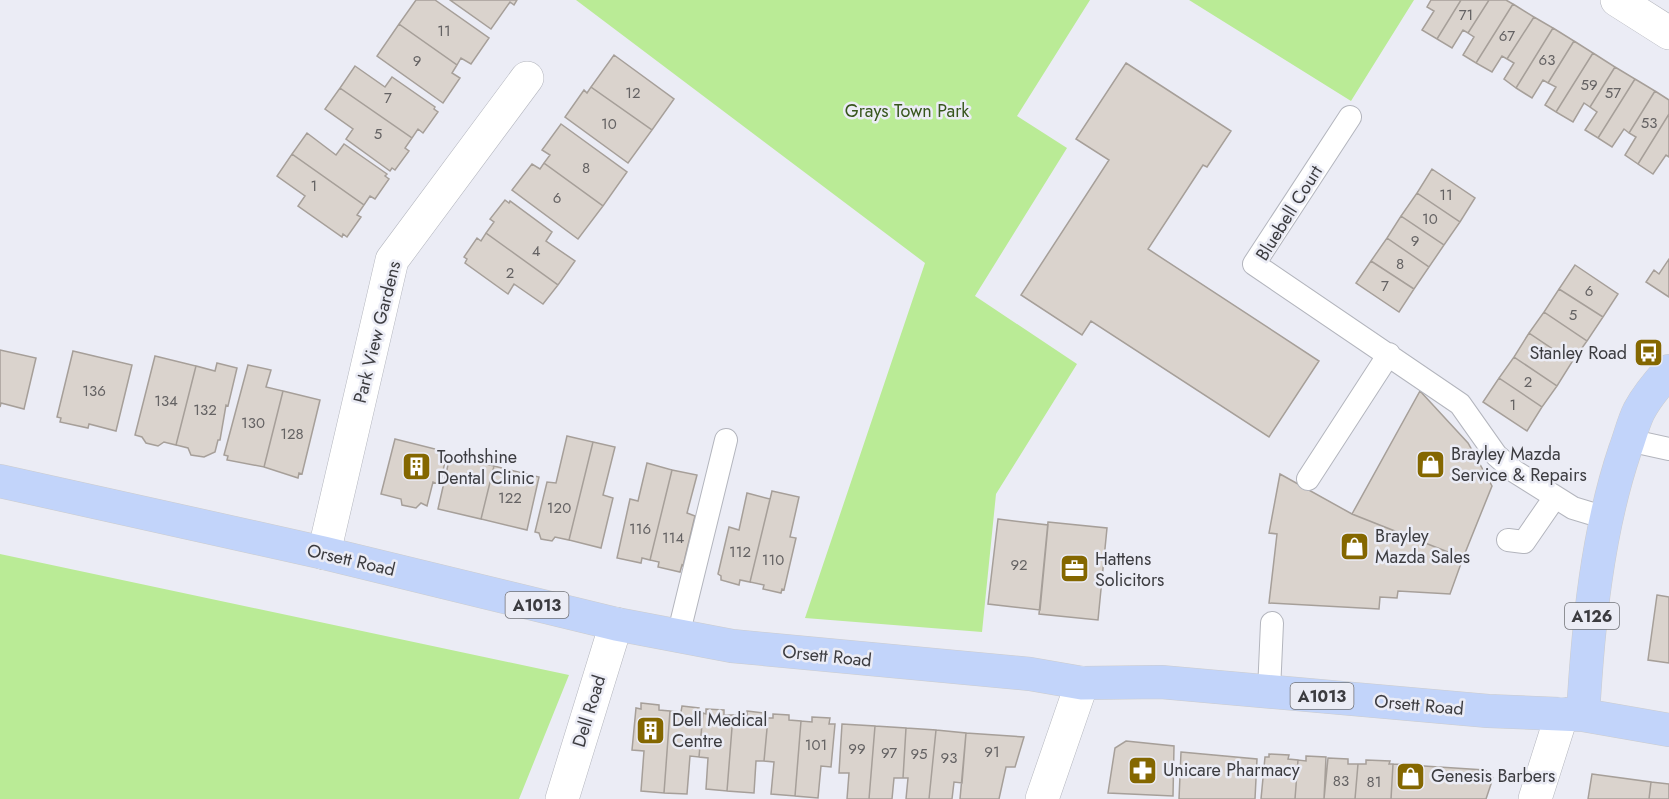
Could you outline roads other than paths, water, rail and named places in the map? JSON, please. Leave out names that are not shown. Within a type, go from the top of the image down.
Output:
[{"type":"main road","name":"A126","points":[[1573,714],[1586,657],[1606,518],[1616,477],[1639,412],[1652,391],[1669,371]]},
{"type":"main road","name":"Orsett Road","points":[[0,481],[324,553],[616,624],[732,646],[1030,674],[1082,684],[1161,682],[1488,711],[1573,714],[1669,730]]},
{"type":"street","points":[[1617,0],[1669,33]]},
{"type":"street","name":"Park View Gardens","points":[[324,553],[392,260],[527,78]]},
{"type":"street","name":"Dell Road","points":[[562,799],[616,624]]},
{"type":"street","points":[[1042,799],[1082,684]]},
{"type":"street","points":[[1535,799],[1573,714]]},
{"type":"lane","name":"Bluebell Court","points":[[1350,117],[1254,264],[1460,404],[1496,455],[1514,471],[1573,508],[1606,518]]},
{"type":"lane","points":[[1308,479],[1389,354]]},
{"type":"lane","points":[[678,636],[726,440]]},
{"type":"lane","points":[[1629,440],[1669,449]]},
{"type":"lane","points":[[1508,540],[1524,543],[1555,497]]},
{"type":"lane","points":[[1269,691],[1272,623]]},
{"type":"place","name":"Stanley Road","points":[[1648,353]]},
{"type":"place","name":"Brayley Mazda Service & Repairs","points":[[1430,464]]},
{"type":"place","name":"Toothshine Dental Clinic","points":[[416,467]]},
{"type":"place","name":"Brayley Mazda Sales","points":[[1354,546]]},
{"type":"place","name":"Hattens Solicitors","points":[[1074,569]]},
{"type":"place","name":"Dell Medical Centre","points":[[651,730]]},
{"type":"place","name":"Unicare Pharmacy","points":[[1142,770]]},
{"type":"place","name":"Genesis Barbers","points":[[1410,776]]},
{"type":"park label","name":"Grays Town Park","points":[[907,111]]}]
